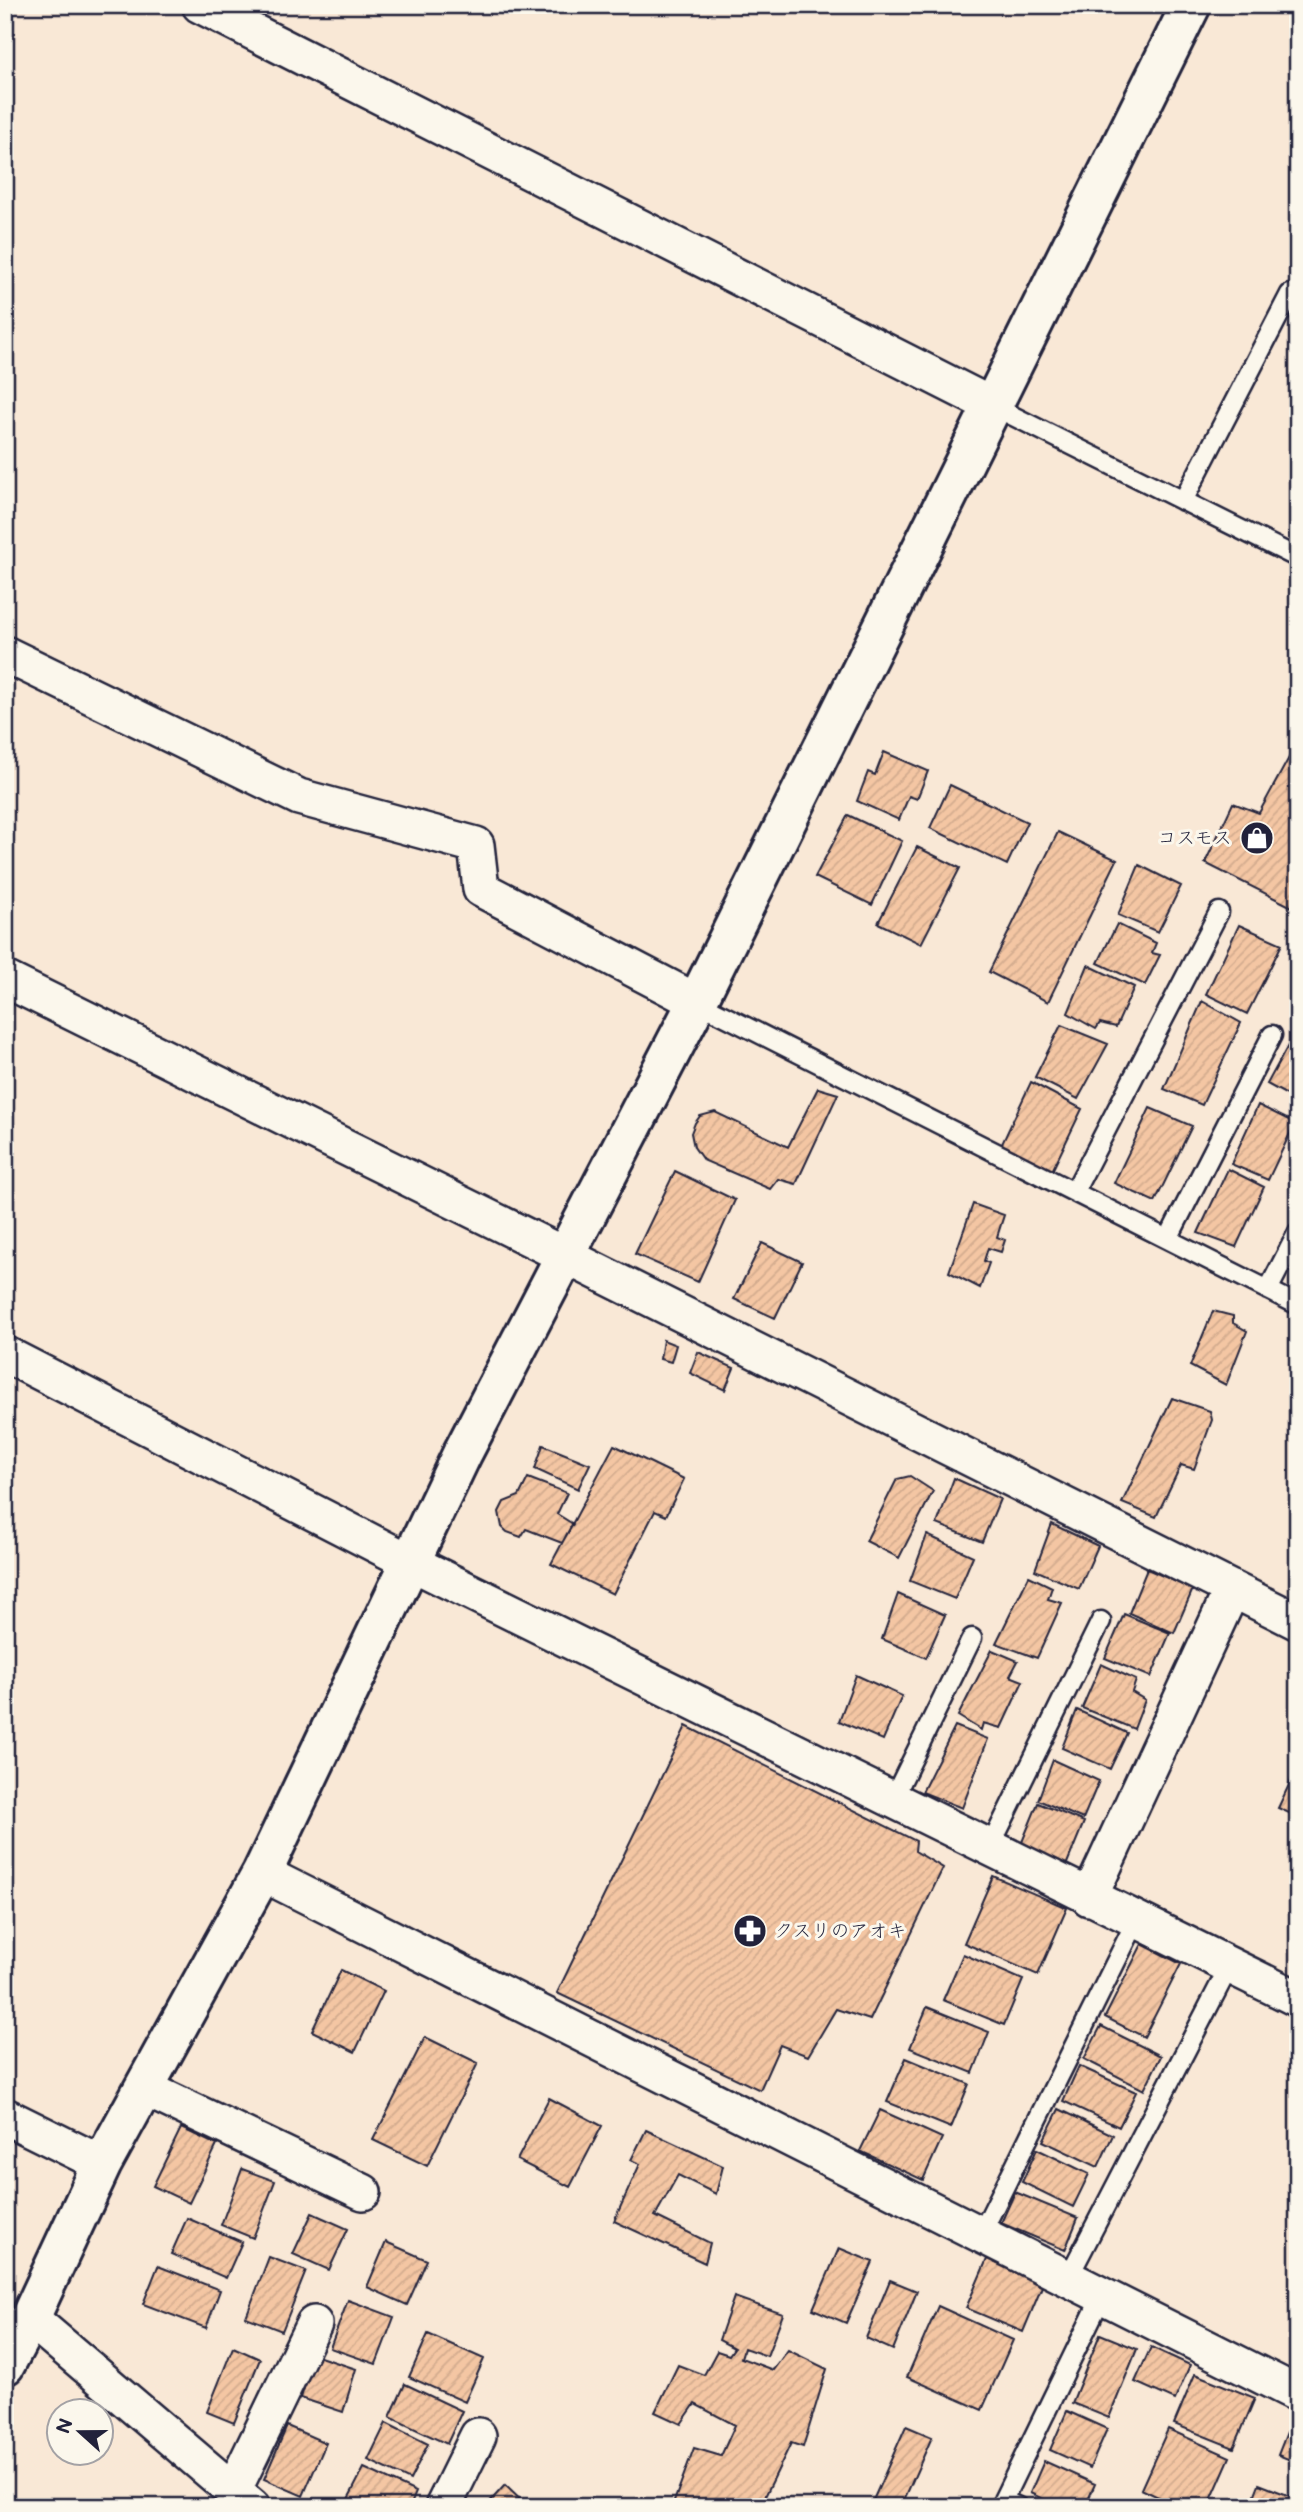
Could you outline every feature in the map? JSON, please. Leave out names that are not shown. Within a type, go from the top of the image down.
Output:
[{"type":"street","points":[[200,5],[993,406]]},
{"type":"street","points":[[5,2365],[102,2164],[262,1873],[462,1454],[697,1002],[1191,5]]},
{"type":"street","points":[[5,653],[299,797],[476,845],[481,889],[697,1002]]},
{"type":"street","points":[[5,979],[1298,1622]]},
{"type":"street","points":[[5,1354],[410,1562],[1298,1999]]},
{"type":"street","points":[[1089,1898],[1232,1590]]},
{"type":"street","points":[[262,1873],[1298,2394]]},
{"type":"street","points":[[144,2088],[363,2192]]},
{"type":"street","points":[[5,2116],[102,2164]]},
{"type":"street","points":[[30,2318],[243,2499],[314,2324]]},
{"type":"street","points":[[443,2507],[478,2436]]},
{"type":"lane","points":[[1183,501],[1290,294]]},
{"type":"lane","points":[[993,406],[1298,558]]},
{"type":"lane","points":[[1074,1192],[1219,912]]},
{"type":"lane","points":[[697,1002],[1298,1305]]},
{"type":"lane","points":[[1168,1239],[1272,1035]]},
{"type":"lane","points":[[1268,1290],[1298,1231]]},
{"type":"lane","points":[[989,1849],[1101,1621]]},
{"type":"lane","points":[[892,1801],[972,1638]]},
{"type":"lane","points":[[981,2234],[1137,1919]]},
{"type":"lane","points":[[1068,2278],[1230,1965]]},
{"type":"lane","points":[[1018,2507],[1003,2500],[1102,2296]]},
{"type":"building","name":"コスモス","points":[[1298,741],[1298,910],[1205,863],[1233,803],[1259,813]]},
{"type":"building","points":[[884,752],[928,771],[917,799],[909,796],[899,820],[857,801],[868,772],[875,775]]},
{"type":"building","points":[[950,785],[1027,822],[1007,865],[930,828]]},
{"type":"building","points":[[848,815],[902,841],[872,905],[815,877]]},
{"type":"building","points":[[1058,832],[1117,860],[1048,1002],[989,972]]},
{"type":"building","points":[[917,847],[960,868],[921,944],[878,923]]},
{"type":"building","points":[[1139,865],[1181,886],[1158,932],[1118,915]]},
{"type":"building","points":[[1117,924],[1156,943],[1152,953],[1160,955],[1145,985],[1098,963]]},
{"type":"building","points":[[1239,925],[1282,944],[1247,1014],[1206,994]]},
{"type":"building","points":[[1088,965],[1134,987],[1116,1027],[1100,1023],[1096,1029],[1068,1013]]},
{"type":"building","points":[[1202,1001],[1241,1023],[1202,1105],[1164,1089]]},
{"type":"building","points":[[1061,1025],[1108,1044],[1078,1099],[1035,1077]]},
{"type":"building","points":[[1296,1031],[1298,1032],[1298,1101],[1267,1084]]},
{"type":"building","points":[[1031,1082],[1082,1109],[1052,1171],[1001,1146]]},
{"type":"building","points":[[818,1088],[838,1094],[796,1184],[778,1179],[770,1189],[703,1160],[694,1147],[691,1133],[695,1123],[700,1116],[715,1112],[788,1147]]},
{"type":"building","points":[[1258,1105],[1295,1123],[1268,1180],[1231,1164]]},
{"type":"building","points":[[1150,1108],[1192,1126],[1155,1202],[1114,1183]]},
{"type":"building","points":[[1228,1169],[1264,1187],[1236,1247],[1198,1233]]},
{"type":"building","points":[[675,1171],[735,1200],[698,1282],[635,1254]]},
{"type":"building","points":[[973,1204],[1004,1215],[997,1237],[1005,1240],[1001,1252],[988,1248],[984,1261],[989,1263],[980,1288],[949,1272]]},
{"type":"building","points":[[762,1243],[802,1262],[775,1318],[734,1299]]},
{"type":"building","points":[[1213,1311],[1233,1316],[1233,1323],[1247,1331],[1226,1385],[1190,1366]]},
{"type":"building","points":[[663,1340],[676,1345],[671,1362],[660,1359]]},
{"type":"building","points":[[698,1352],[734,1368],[725,1390],[690,1373]]},
{"type":"building","points":[[1172,1398],[1210,1411],[1212,1420],[1194,1469],[1181,1465],[1156,1517],[1122,1503]]},
{"type":"building","points":[[543,1445],[590,1464],[578,1489],[535,1469]]},
{"type":"building","points":[[614,1445],[684,1479],[666,1516],[655,1511],[613,1594],[551,1564]]},
{"type":"building","points":[[910,1476],[933,1491],[899,1558],[866,1541],[897,1479]]},
{"type":"building","points":[[528,1478],[567,1493],[557,1514],[573,1524],[562,1543],[526,1529],[521,1537],[502,1527],[499,1512],[504,1502],[519,1496]]},
{"type":"building","points":[[954,1478],[1000,1499],[982,1542],[937,1524]]},
{"type":"building","points":[[1052,1524],[1098,1546],[1079,1589],[1035,1570]]},
{"type":"building","points":[[927,1535],[973,1556],[955,1599],[910,1581]]},
{"type":"building","points":[[1147,1569],[1193,1589],[1174,1633],[1129,1613]]},
{"type":"building","points":[[1029,1576],[1052,1587],[1048,1599],[1062,1603],[1037,1658],[996,1643]]},
{"type":"building","points":[[898,1594],[945,1615],[926,1658],[882,1639]]},
{"type":"building","points":[[1124,1614],[1170,1633],[1151,1677],[1105,1658]]},
{"type":"building","points":[[992,1650],[1018,1661],[1010,1676],[1023,1681],[1001,1728],[983,1723],[981,1730],[958,1716]]},
{"type":"building","points":[[1101,1664],[1136,1680],[1132,1692],[1145,1700],[1134,1729],[1082,1708]]},
{"type":"building","points":[[856,1675],[902,1696],[883,1740],[839,1721]]},
{"type":"building","points":[[1077,1710],[1127,1733],[1110,1769],[1062,1748]]},
{"type":"building","name":"クスリのアオキ","points":[[686,1726],[916,1841],[915,1851],[943,1868],[870,2020],[836,2009],[808,2056],[780,2045],[760,2090],[557,1993]]},
{"type":"building","points":[[955,1726],[988,1739],[962,1808],[922,1792]]},
{"type":"building","points":[[1053,1760],[1099,1781],[1083,1819],[1038,1800]]},
{"type":"building","points":[[1298,1766],[1298,1817],[1278,1808]]},
{"type":"building","points":[[1038,1803],[1084,1822],[1066,1866],[1020,1847]]},
{"type":"building","points":[[993,1876],[1067,1908],[1038,1975],[964,1943]]},
{"type":"building","points":[[1142,1944],[1181,1964],[1144,2037],[1105,2017]]},
{"type":"building","points":[[963,1954],[1023,1980],[1004,2025],[943,2000]]},
{"type":"building","points":[[341,1970],[384,1991],[355,2052],[312,2031]]},
{"type":"building","points":[[927,2007],[989,2032],[973,2073],[910,2048]]},
{"type":"building","points":[[1101,2026],[1161,2056],[1144,2090],[1084,2059]]},
{"type":"building","points":[[425,2037],[478,2063],[427,2166],[373,2140]]},
{"type":"building","points":[[906,2058],[969,2084],[951,2128],[887,2102]]},
{"type":"building","points":[[1079,2066],[1136,2092],[1119,2127],[1063,2101]]},
{"type":"building","points":[[549,2098],[602,2126],[570,2187],[517,2160]]},
{"type":"building","points":[[1059,2109],[1113,2135],[1098,2167],[1043,2141]]},
{"type":"building","points":[[880,2110],[942,2138],[923,2180],[860,2151]]},
{"type":"building","points":[[181,2128],[217,2145],[189,2203],[153,2186]]},
{"type":"building","points":[[646,2130],[723,2166],[716,2194],[678,2175],[655,2216],[710,2243],[705,2263],[614,2221],[640,2164],[631,2160]]},
{"type":"building","points":[[1037,2149],[1089,2174],[1073,2207],[1022,2182]]},
{"type":"building","points":[[242,2169],[275,2181],[253,2238],[221,2225]]},
{"type":"building","points":[[1015,2192],[1078,2218],[1065,2250],[1001,2223]]},
{"type":"building","points":[[312,2213],[348,2229],[329,2270],[293,2254]]},
{"type":"building","points":[[187,2218],[242,2242],[226,2278],[171,2254]]},
{"type":"building","points":[[386,2242],[427,2260],[407,2305],[367,2287]]},
{"type":"building","points":[[839,2248],[873,2262],[846,2323],[813,2309]]},
{"type":"building","points":[[269,2257],[306,2271],[282,2331],[246,2317]]},
{"type":"building","points":[[987,2259],[1043,2284],[1023,2332],[966,2308]]},
{"type":"building","points":[[158,2266],[220,2290],[206,2328],[143,2304]]},
{"type":"building","points":[[890,2280],[917,2291],[893,2350],[866,2338]]},
{"type":"building","points":[[734,2297],[783,2314],[767,2356],[744,2348],[741,2358],[773,2370],[788,2350],[827,2369],[803,2447],[791,2443],[760,2507],[672,2507],[694,2448],[721,2456],[735,2425],[695,2404],[681,2424],[655,2412],[678,2365],[704,2375],[717,2351],[729,2355],[734,2348],[719,2340]]},
{"type":"building","points":[[348,2300],[394,2317],[376,2364],[330,2348]]},
{"type":"building","points":[[938,2306],[1013,2340],[982,2410],[907,2377]]},
{"type":"building","points":[[428,2334],[484,2359],[465,2402],[409,2377]]},
{"type":"building","points":[[1100,2334],[1137,2349],[1109,2418],[1072,2403]]},
{"type":"building","points":[[233,2347],[260,2359],[234,2423],[207,2412]]},
{"type":"building","points":[[1151,2347],[1190,2365],[1175,2400],[1135,2382]]},
{"type":"building","points":[[314,2355],[356,2369],[343,2412],[301,2398]]},
{"type":"building","points":[[1195,2374],[1255,2398],[1234,2448],[1174,2424]]},
{"type":"building","points":[[405,2384],[462,2411],[447,2444],[390,2417]]},
{"type":"building","points":[[1067,2411],[1107,2429],[1090,2468],[1050,2450]]},
{"type":"building","points":[[1291,2422],[1298,2425],[1298,2463],[1278,2455]]},
{"type":"building","points":[[386,2423],[428,2444],[410,2480],[368,2460]]},
{"type":"building","points":[[287,2426],[326,2443],[303,2496],[264,2479]]},
{"type":"building","points":[[906,2426],[932,2437],[901,2507],[870,2507]]},
{"type":"building","points":[[1168,2429],[1230,2457],[1208,2507],[1180,2507],[1141,2489]]},
{"type":"building","points":[[1044,2461],[1095,2484],[1085,2507],[1060,2507],[1030,2493]]},
{"type":"building","points":[[364,2468],[416,2492],[410,2507],[360,2507],[347,2501]]},
{"type":"building","points":[[1259,2484],[1298,2499],[1298,2507],[1250,2507]]},
{"type":"building","points":[[505,2485],[528,2507],[485,2507]]},
{"type":"place","name":"コスモス","points":[[1257,838]]},
{"type":"place","name":"クスリのアオキ","points":[[750,1931]]}]
